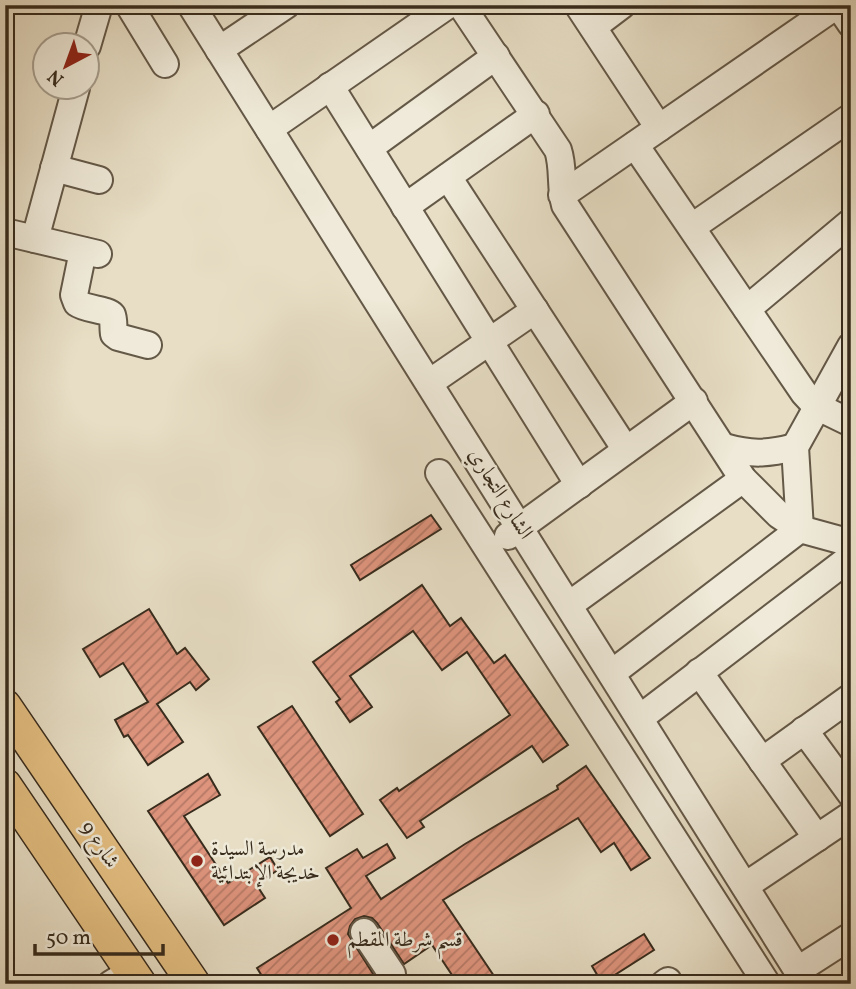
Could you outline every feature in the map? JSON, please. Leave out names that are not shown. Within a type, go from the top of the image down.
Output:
[{"type":"main road","name":"شارع 9","points":[[5,706],[194,984]]},
{"type":"main road","name":"شارع 9","points":[[5,785],[128,979]]},
{"type":"street","points":[[92,32],[99,5]]},
{"type":"street","points":[[129,5],[165,64]]},
{"type":"street","points":[[219,50],[286,5]]},
{"type":"street","points":[[269,129],[447,5]]},
{"type":"street","points":[[461,5],[558,150],[562,164],[562,195],[565,205],[743,479],[760,498],[800,529],[851,542]]},
{"type":"street","points":[[622,5],[586,16],[659,128]]},
{"type":"street","points":[[562,195],[837,5],[851,24]]},
{"type":"street","name":"الشارع التجاري","points":[[202,9],[219,50],[802,977]]},
{"type":"street","points":[[369,148],[496,56]]},
{"type":"street","points":[[330,86],[579,485]]},
{"type":"street","points":[[35,239],[72,102]]},
{"type":"street","points":[[405,207],[536,114]]},
{"type":"street","points":[[692,228],[851,117]]},
{"type":"street","points":[[635,145],[804,393],[816,406],[851,423]]},
{"type":"street","points":[[54,168],[99,180]]},
{"type":"street","points":[[448,177],[626,450]]},
{"type":"street","points":[[747,309],[851,222]]},
{"type":"street","points":[[5,232],[90,253],[74,295],[77,303],[84,308],[110,313],[113,317],[113,331],[118,337],[148,345]]},
{"type":"street","points":[[429,383],[535,310]]},
{"type":"street","points":[[800,529],[795,447],[851,346]]},
{"type":"street","points":[[490,549],[694,401]]},
{"type":"street","points":[[724,447],[746,454],[771,454],[795,447]]},
{"type":"street","name":"الشارع التجاري","points":[[439,473],[767,984]]},
{"type":"street","points":[[569,605],[743,479]]},
{"type":"street","points":[[612,673],[800,529]]},
{"type":"street","points":[[640,718],[851,557]]},
{"type":"street","points":[[699,672],[817,838]]},
{"type":"street","points":[[762,761],[851,697]]},
{"type":"street","points":[[804,730],[848,784]]},
{"type":"street","points":[[746,886],[851,815]]},
{"type":"street","points":[[364,932],[392,974],[390,984]]},
{"type":"street","points":[[802,977],[851,936]]},
{"type":"building","points":[[431,515],[441,529],[360,580],[351,565]]},
{"type":"building","points":[[422,585],[450,626],[461,618],[494,663],[505,655],[568,745],[543,762],[532,746],[420,821],[424,827],[407,838],[380,800],[397,788],[399,791],[510,715],[467,652],[442,670],[413,631],[350,676],[372,707],[350,722],[336,702],[340,699],[313,662]]},
{"type":"building","points":[[149,609],[177,654],[185,648],[209,679],[196,690],[190,682],[157,704],[183,742],[148,765],[128,735],[124,737],[115,720],[148,702],[123,663],[100,677],[83,649]]},
{"type":"building","points":[[292,706],[363,814],[330,836],[258,727]]},
{"type":"building","points":[[586,766],[650,858],[631,870],[614,843],[601,852],[578,818],[443,900],[494,976],[482,984],[458,984],[432,945],[404,964],[377,923],[364,916],[355,919],[348,934],[375,977],[375,984],[267,984],[257,968],[351,908],[326,868],[357,849],[363,858],[387,844],[395,858],[366,876],[381,899],[465,844],[558,789],[557,786]]},
{"type":"building","name":"مدرسة السيدة خديجة الإبتدائية","points":[[208,774],[220,795],[184,816],[228,883],[270,857],[278,870],[256,884],[265,898],[224,925],[148,811]]},
{"type":"building","points":[[644,934],[654,950],[602,983],[592,966]]},
{"type":"place","name":"مدرسة السيدة خديجة الإبتدائية","points":[[197,861]]},
{"type":"place","name":"قسم شرطة المقطم","points":[[333,940]]}]
